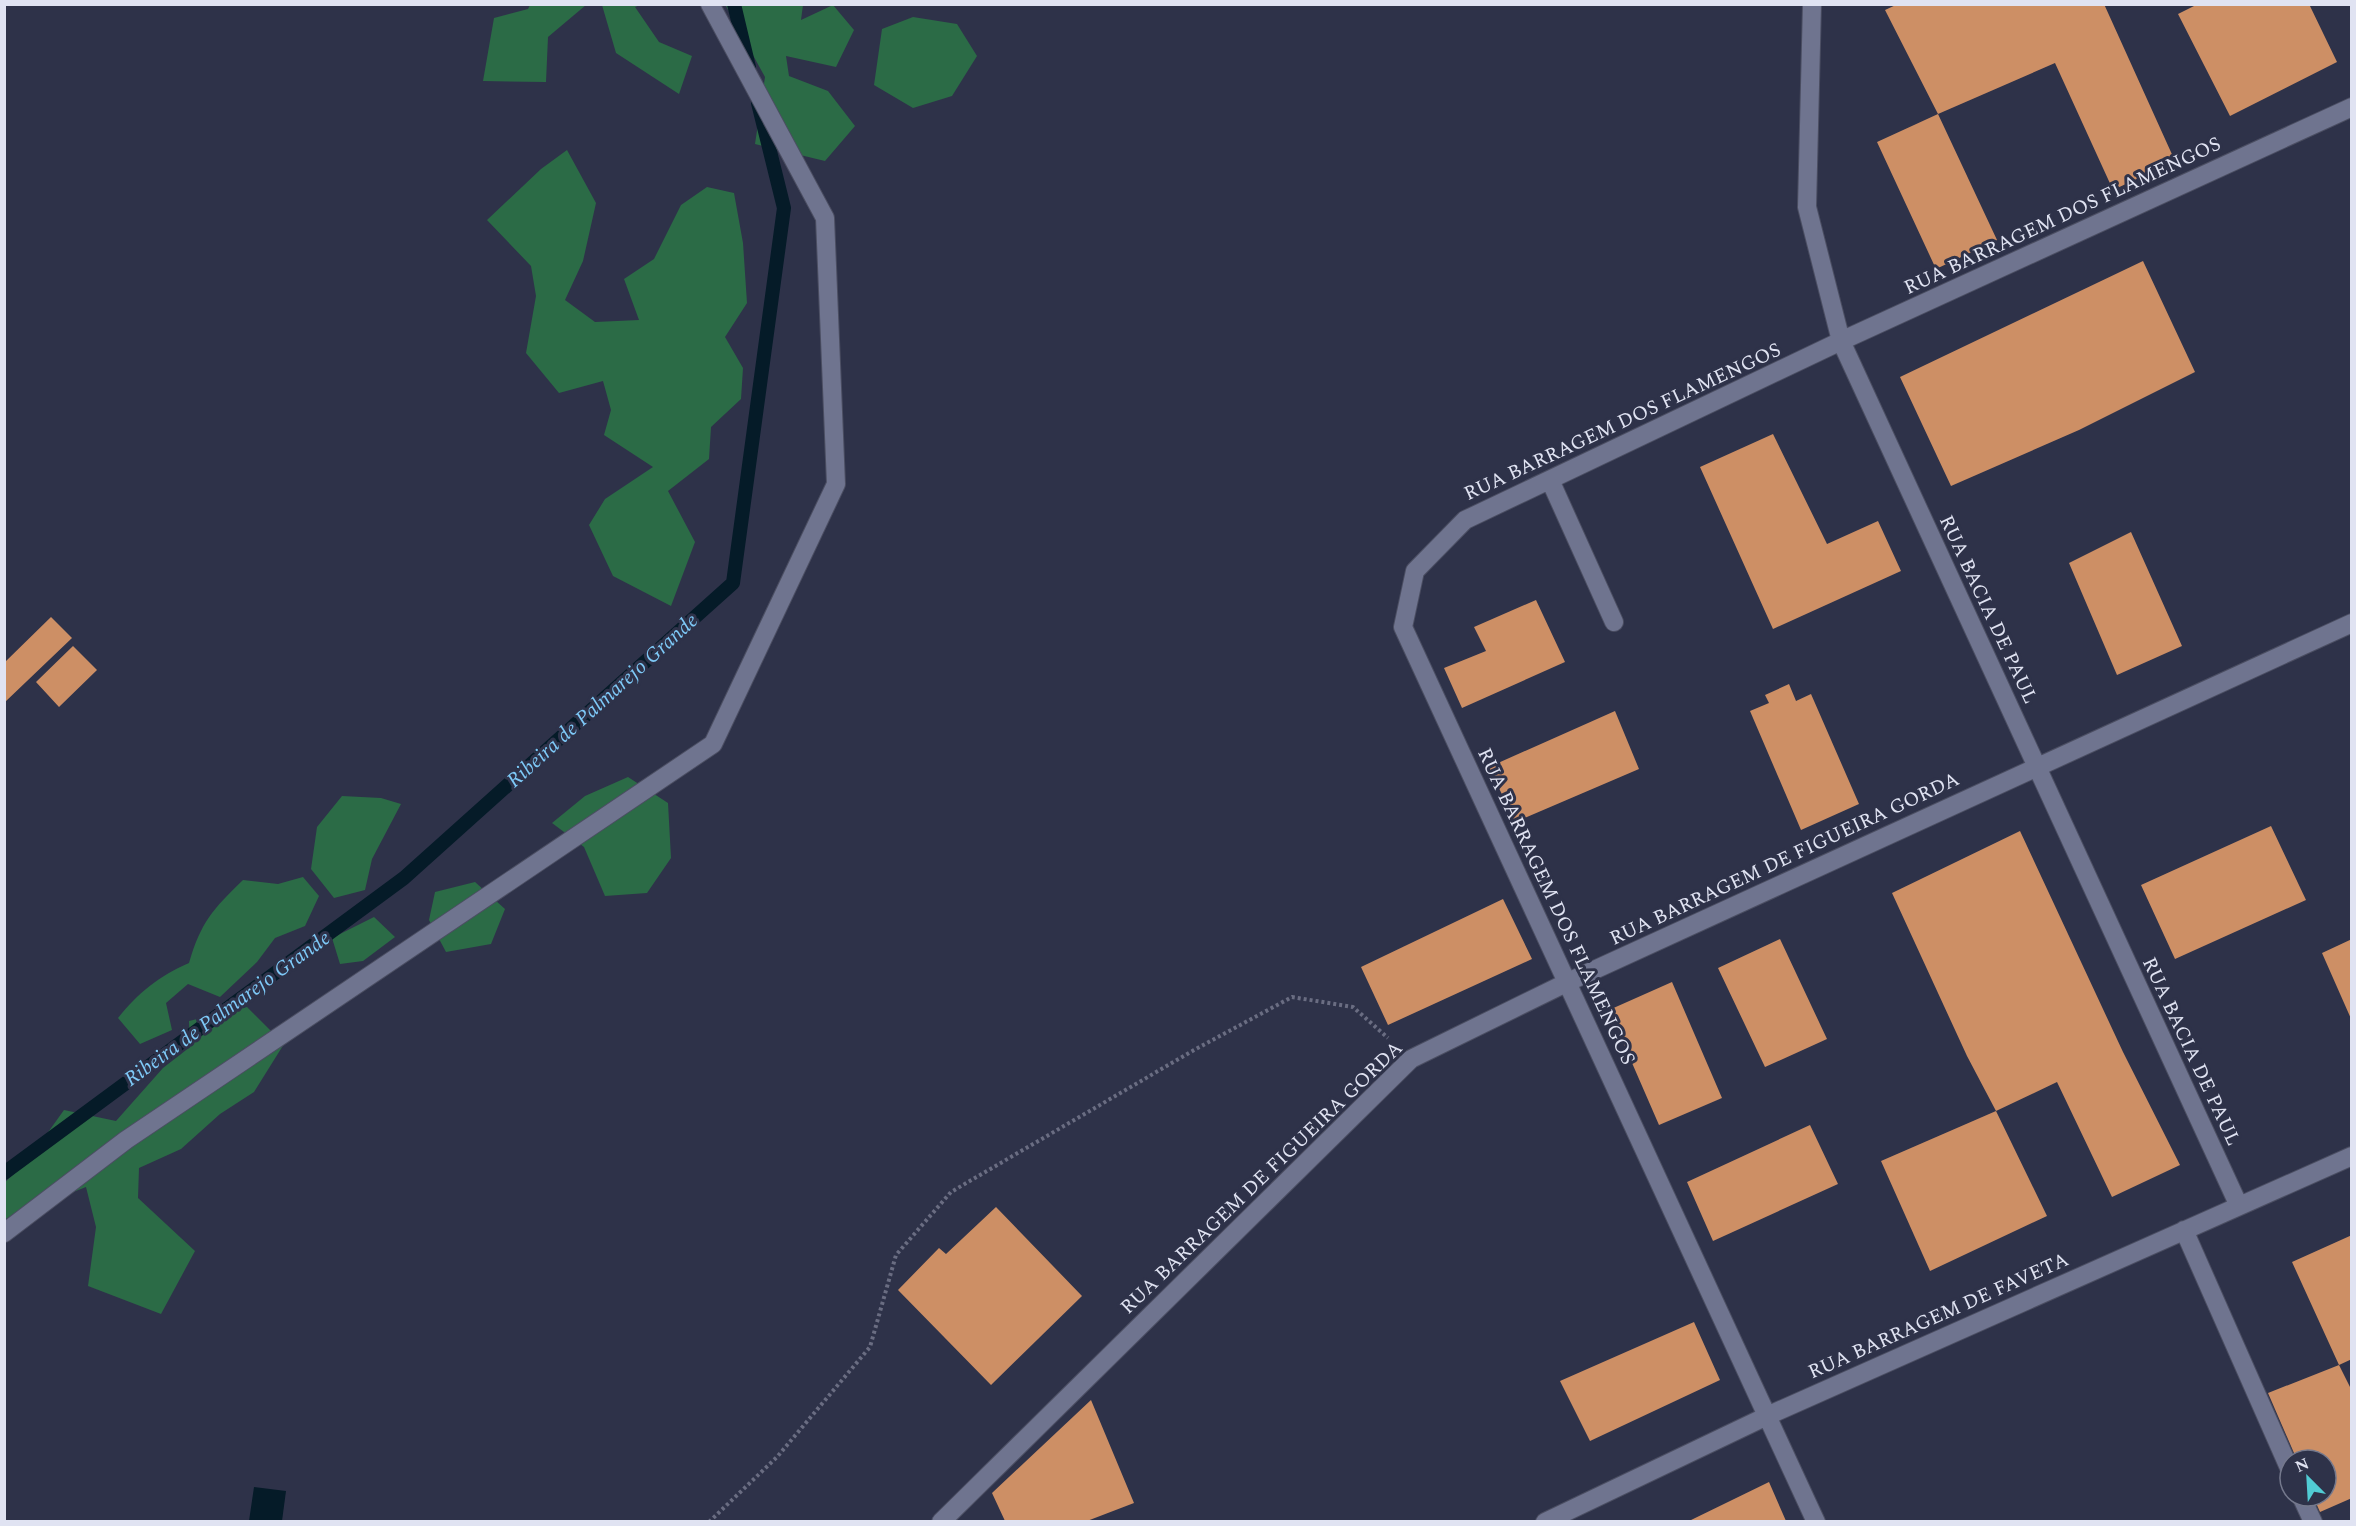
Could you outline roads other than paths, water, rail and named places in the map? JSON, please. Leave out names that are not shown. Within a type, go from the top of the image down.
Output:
[{"type":"street","points":[[4,1233],[126,1140],[712,744],[836,484],[825,218],[710,4]]},
{"type":"street","name":"RUA BACIA DE PAUL","points":[[1812,4],[1807,207],[1841,341],[2239,1206]]},
{"type":"street","name":"RUA BARRAGEM DOS FLAMENGOS","points":[[1816,1521],[1403,627],[1416,571],[1465,520],[1841,341],[2352,107]]},
{"type":"street","points":[[1550,480],[1614,622]]},
{"type":"street","name":"RUA BARRAGEM DE FIGUEIRA GORDA","points":[[941,1521],[1411,1059],[1568,982],[2352,623]]},
{"type":"street","name":"RUA BARRAGEM DE FAVETA","points":[[1545,1521],[1767,1416],[2352,1156]]},
{"type":"street","points":[[2184,1230],[2280,1448]]},
{"type":"water","points":[[254,1487],[286,1491],[282,1521],[249,1521]]},
{"type":"waterway","name":"Ribeira de Palmarejo Grande","points":[[734,4],[749,67]]},
{"type":"waterway","name":"Ribeira de Palmarejo Grande","points":[[4,1173],[404,878],[733,583],[784,208],[758,103]]}]
